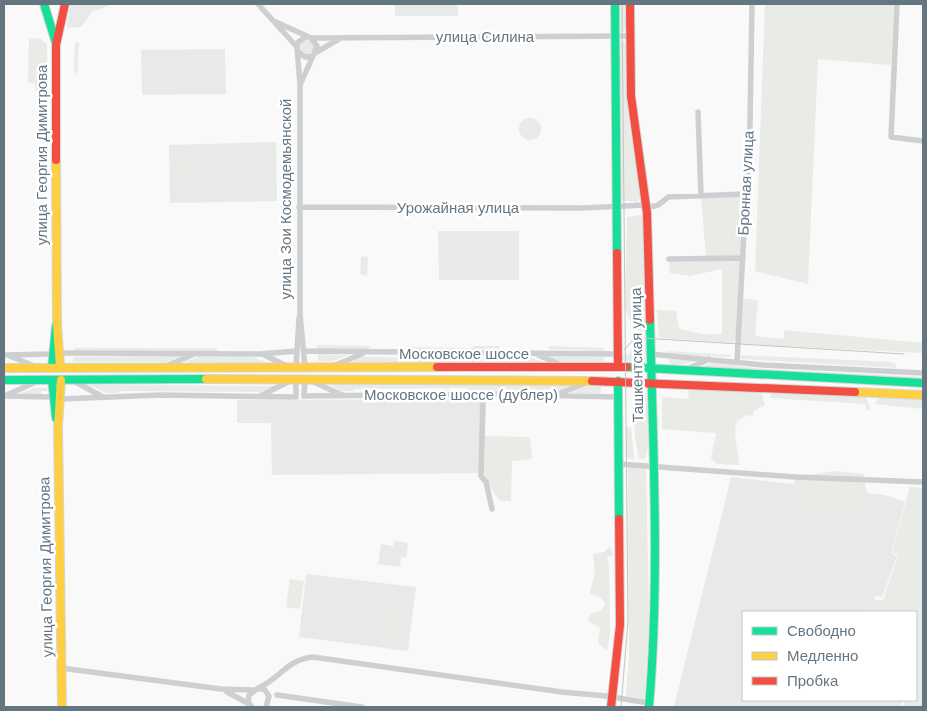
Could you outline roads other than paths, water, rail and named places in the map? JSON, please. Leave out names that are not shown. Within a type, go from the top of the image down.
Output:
[{"type":"main road","name":"улица Георгия Димитрова","points":[[44,4],[56,45]]},
{"type":"main road","name":"улица Георгия Димитрова","points":[[62,707],[58,427],[52,367],[56,353],[57,324],[56,45],[65,4]]},
{"type":"main road","name":"Ташкентская улица","points":[[611,707],[620,625],[615,4]]},
{"type":"main road","name":"Ташкентская улица","points":[[630,4],[631,96],[644,205],[647,213],[655,620],[649,705]]},
{"type":"main road","name":"улица Георгия Димитрова","points":[[56,353],[61,380],[56,398]]},
{"type":"main road","name":"улица Зои Космодемьянской","points":[[292,367],[296,378]]},
{"type":"main road","name":"Московское шоссе","points":[[4,368],[618,367],[923,383]]},
{"type":"main road","name":"улица Зои Космодемьянской","points":[[305,368],[305,378]]},
{"type":"main road","name":"Московское шоссе","points":[[4,380],[305,378],[618,381],[923,395]]},
{"type":"street","points":[[258,4],[276,22],[305,57],[314,55],[340,38]]},
{"type":"street","name":"Бронная улица","points":[[737,361],[750,123],[752,4]]},
{"type":"street","points":[[897,4],[891,137],[923,141]]},
{"type":"street","points":[[276,22],[309,37],[317,46],[314,55]]},
{"type":"street","name":"улица Силина","points":[[309,37],[630,36]]},
{"type":"street","points":[[297,49],[302,38],[309,37]]},
{"type":"street","name":"улица Зои Космодемьянской","points":[[297,49],[300,85],[300,314],[305,368]]},
{"type":"street","name":"улица Зои Космодемьянской","points":[[300,85],[314,55]]},
{"type":"street","points":[[698,112],[701,195]]},
{"type":"street","points":[[644,205],[652,208],[658,206],[668,197],[745,194]]},
{"type":"street","name":"Урожайная улица","points":[[299,207],[617,207],[644,205]]},
{"type":"street","points":[[669,259],[743,258]]},
{"type":"street","name":"улица Зои Космодемьянской","points":[[292,367],[296,351],[300,314]]},
{"type":"street","points":[[6,355],[56,353],[260,354],[296,351]]},
{"type":"street","name":"Московское шоссе (дублер)","points":[[304,351],[617,354]]},
{"type":"street","points":[[329,367],[366,353]]},
{"type":"street","name":"Московское шоссе (дублер)","points":[[533,353],[568,367]]},
{"type":"street","points":[[163,367],[194,354]]},
{"type":"street","points":[[260,354],[292,367]]},
{"type":"street","points":[[650,354],[923,373]]},
{"type":"street","points":[[6,355],[38,368]]},
{"type":"street","points":[[683,370],[711,359]]},
{"type":"street","points":[[5,396],[56,398],[103,396],[260,396],[296,378]]},
{"type":"street","name":"улица Зои Космодемьянской","points":[[260,396],[296,397],[296,378]]},
{"type":"street","points":[[305,378],[342,395]]},
{"type":"street","name":"улица Зои Космодемьянской","points":[[304,396],[305,378]]},
{"type":"street","points":[[5,396],[40,380]]},
{"type":"street","points":[[73,380],[103,396]]},
{"type":"street","points":[[559,394],[588,381]]},
{"type":"street","points":[[483,394],[481,476],[486,482],[492,509]]},
{"type":"street","name":"Московское шоссе (дублер)","points":[[304,396],[483,394],[619,396]]},
{"type":"street","points":[[619,464],[653,465],[795,477],[923,482]]},
{"type":"street","points":[[251,706],[249,695],[256,689],[275,678],[295,660],[313,657],[612,697],[649,705]]},
{"type":"street","points":[[61,668],[220,689],[265,690],[268,704]]},
{"type":"street","points":[[268,704],[275,678]]},
{"type":"street","points":[[220,689],[236,695],[251,706]]},
{"type":"street","points":[[277,695],[362,707]]},
{"type":"tram line","points":[[621,707],[628,621],[622,4]]},
{"type":"tram line","points":[[624,350],[632,341],[641,338],[904,354]]}]
